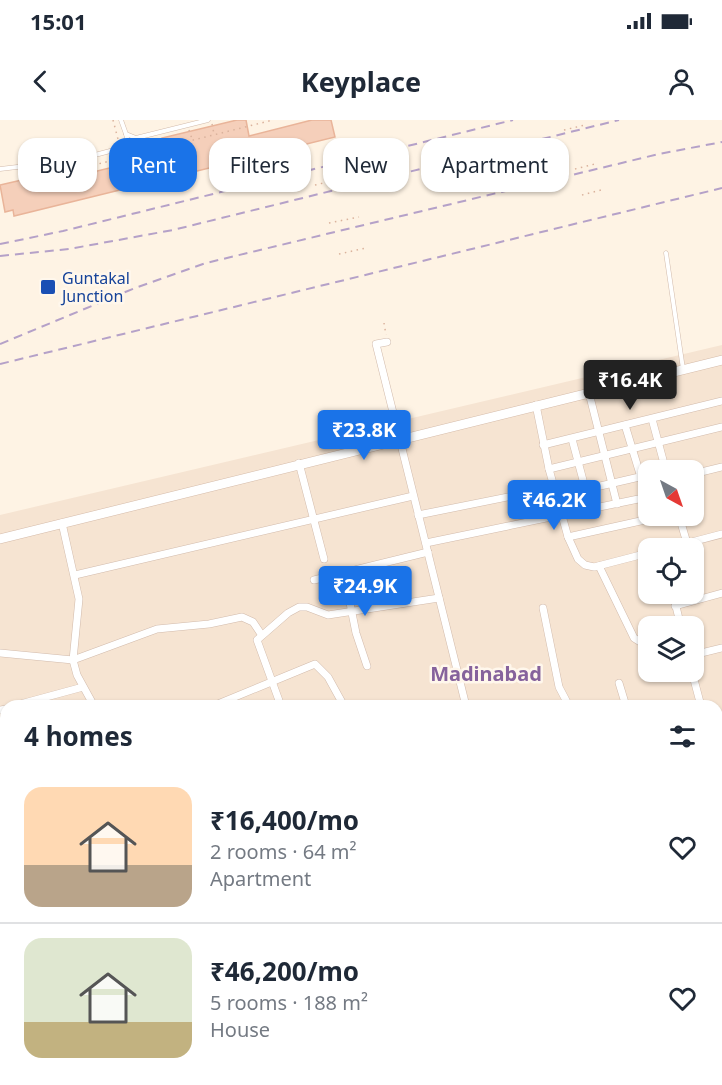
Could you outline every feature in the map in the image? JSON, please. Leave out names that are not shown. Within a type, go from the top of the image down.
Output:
[{"type":"street","points":[[387,342],[376,344],[464,700]]},
{"type":"street","points":[[0,539],[399,438],[722,360]]},
{"type":"street","points":[[589,393],[617,504]]},
{"type":"street","points":[[543,445],[722,401]]},
{"type":"street","points":[[536,405],[554,488],[568,537],[578,559],[585,565],[599,566],[638,556]]},
{"type":"street","points":[[652,419],[662,460]]},
{"type":"street","points":[[625,425],[638,462]]},
{"type":"street","points":[[549,469],[722,427]]},
{"type":"street","points":[[572,439],[591,510]]},
{"type":"street","points":[[299,463],[324,559]]},
{"type":"street","points":[[704,471],[722,467]]},
{"type":"street","points":[[418,515],[554,488],[612,484],[638,478]]},
{"type":"street","points":[[75,574],[413,496]]},
{"type":"street","points":[[426,543],[638,499]]},
{"type":"street","points":[[568,537],[638,522]]},
{"type":"street","points":[[62,523],[75,574],[78,623],[73,660],[91,700]]},
{"type":"street","points":[[704,539],[722,534]]},
{"type":"street","points":[[314,580],[428,552]]},
{"type":"street","points":[[599,566],[634,638],[638,640]]},
{"type":"street","points":[[344,573],[351,612],[367,666]]},
{"type":"street","points":[[678,616],[675,606],[722,593]]},
{"type":"street","points":[[278,700],[258,646],[261,634],[299,608],[328,615],[439,598]]},
{"type":"street","points":[[543,608],[559,687],[566,700]]},
{"type":"street","points":[[0,653],[73,660],[141,633],[172,626],[209,624],[247,617],[261,634]]},
{"type":"street","points":[[704,652],[722,648]]},
{"type":"street","points":[[227,700],[315,664],[328,677],[341,700]]},
{"type":"street","points":[[695,682],[699,700]]},
{"type":"street","points":[[619,683],[624,700]]},
{"type":"street","points":[[35,700],[83,687]]},
{"type":"lane","points":[[122,120],[127,138]]},
{"type":"lane","points":[[126,134],[136,138],[209,120]]},
{"type":"lane","points":[[0,169],[76,160],[109,151]]},
{"type":"lane","points":[[666,253],[683,370]]},
{"type":"lane","points":[[0,758],[0,769]]},
{"type":"path","points":[[113,120],[118,138]]},
{"type":"path","points":[[209,120],[215,135]]},
{"type":"path","points":[[197,140],[273,120]]},
{"type":"path","points":[[564,130],[585,125]]},
{"type":"path","points":[[575,169],[595,164]]},
{"type":"path","points":[[315,185],[323,183]]},
{"type":"path","points":[[582,195],[601,190]]},
{"type":"path","points":[[329,223],[359,217]]},
{"type":"path","points":[[339,254],[366,248]]},
{"type":"path","points":[[384,323],[387,342]]},
{"type":"shaded area","points":[[722,345],[722,700],[0,700],[0,515]]},
{"type":"building","points":[[237,120],[246,120],[249,136],[312,120],[331,120],[335,137],[323,138],[323,140],[311,143],[311,138],[209,138],[209,168],[197,171],[197,138],[162,138]]},
{"type":"building","points":[[109,168],[109,192],[112,192],[14,216],[13,210],[5,212],[0,185],[18,181],[18,192],[97,192],[97,171]]},
{"type":"railway","points":[[0,244],[63,231],[513,120]]},
{"type":"railway","points":[[0,256],[69,249],[173,230],[619,120]]},
{"type":"railway","points":[[0,344],[135,288],[206,263],[659,154],[722,142]]},
{"type":"railway","points":[[0,364],[722,188]]},
{"type":"place","name":"Guntakal Junction","points":[[48,287]]},
{"type":"district","name":"Madinabad","points":[[486,673]]}]
